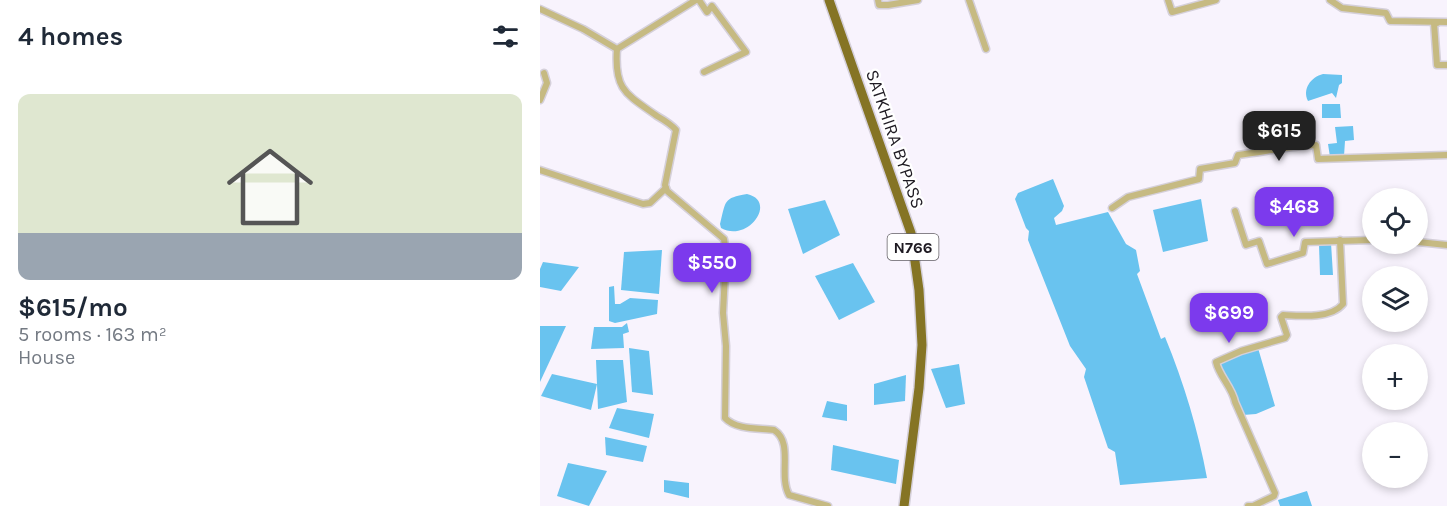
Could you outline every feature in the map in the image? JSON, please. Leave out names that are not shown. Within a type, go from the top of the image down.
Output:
[{"type":"highway","name":"SATKHIRA BYPASS","points":[[829,0],[911,233],[919,290],[922,345],[904,506]]},
{"type":"street","points":[[617,49],[698,0],[707,12],[712,6],[746,52],[704,72]]},
{"type":"street","points":[[878,0],[879,5],[918,0]]},
{"type":"street","points":[[969,0],[986,49]]},
{"type":"street","points":[[1168,0],[1172,12],[1216,0]]},
{"type":"street","points":[[1330,0],[1342,8],[1386,13],[1390,21],[1445,22]]},
{"type":"street","points":[[540,9],[583,29],[617,49]]},
{"type":"street","points":[[1445,22],[1434,23],[1434,35],[1437,65],[1447,65]]},
{"type":"street","points":[[540,170],[643,204],[650,203],[666,188],[676,130],[629,96],[620,86],[617,74],[617,49]]},
{"type":"street","points":[[540,100],[547,83],[544,73]]},
{"type":"street","points":[[1112,208],[1128,197],[1199,179],[1200,169],[1235,163],[1238,154],[1275,151],[1289,146],[1316,145],[1318,159],[1447,155]]},
{"type":"street","points":[[666,188],[722,236],[725,242],[723,313],[726,346],[725,418],[740,426],[778,432],[785,445],[785,488],[789,495],[828,506]]},
{"type":"street","points":[[1235,211],[1246,245],[1259,241],[1267,264],[1303,253],[1305,242],[1362,240]]},
{"type":"street","points":[[1248,506],[1274,496],[1275,493],[1235,402],[1232,389],[1222,376],[1216,362],[1241,351],[1285,338],[1287,335],[1281,317],[1283,315],[1302,316],[1333,312],[1340,308],[1343,304],[1341,240]]},
{"type":"street","points":[[1428,243],[1447,245]]},
{"type":"water","points":[[1323,74],[1342,75],[1342,83],[1339,85],[1336,98],[1332,93],[1308,101],[1306,92],[1309,84]]},
{"type":"water","points":[[1322,104],[1340,104],[1341,118],[1322,118]]},
{"type":"water","points":[[1353,126],[1354,140],[1345,141],[1344,156],[1330,157],[1328,144],[1337,143],[1335,127]]},
{"type":"water","points":[[1053,179],[1064,206],[1054,218],[1056,225],[1108,212],[1126,244],[1136,250],[1140,271],[1137,274],[1161,339],[1165,337],[1178,372],[1195,424],[1207,478],[1120,485],[1115,452],[1108,448],[1084,377],[1086,369],[1070,346],[1028,240],[1029,231],[1015,199],[1018,193]]},
{"type":"water","points":[[747,194],[756,198],[760,204],[760,212],[756,219],[741,230],[731,231],[721,228],[723,210],[729,199]]},
{"type":"water","points":[[1201,199],[1208,241],[1163,252],[1153,210]]},
{"type":"water","points":[[825,200],[840,235],[803,254],[788,209]]},
{"type":"water","points":[[1331,243],[1333,275],[1320,275],[1319,244]]},
{"type":"water","points":[[662,250],[659,294],[621,290],[624,252]]},
{"type":"water","points":[[543,262],[579,267],[561,291],[540,287],[540,269]]},
{"type":"water","points":[[853,263],[875,302],[839,320],[815,276]]},
{"type":"water","points":[[614,286],[615,304],[620,304],[630,298],[658,300],[657,314],[615,323],[609,321],[609,287]]},
{"type":"water","points":[[627,323],[629,332],[623,334],[624,348],[591,349],[594,327],[622,327]]},
{"type":"water","points":[[540,326],[566,326],[540,382]]},
{"type":"water","points":[[629,348],[649,351],[653,395],[632,392]]},
{"type":"water","points":[[1258,348],[1275,406],[1256,414],[1243,415],[1236,400],[1235,391],[1219,363]]},
{"type":"water","points":[[596,360],[623,360],[627,402],[598,409]]},
{"type":"water","points":[[959,364],[965,404],[946,408],[931,369]]},
{"type":"water","points":[[552,374],[597,384],[591,410],[541,396]]},
{"type":"water","points":[[906,375],[905,401],[874,405],[874,384]]},
{"type":"water","points":[[827,401],[847,405],[847,421],[822,417]]},
{"type":"water","points":[[617,408],[654,414],[649,438],[609,428]]},
{"type":"water","points":[[605,437],[647,446],[643,462],[606,455]]},
{"type":"water","points":[[833,445],[899,460],[896,484],[831,470]]},
{"type":"water","points":[[568,463],[607,471],[589,506],[557,496]]},
{"type":"water","points":[[664,480],[689,483],[689,498],[664,492]]},
{"type":"water","points":[[1307,491],[1312,506],[1280,506],[1278,500]]}]
